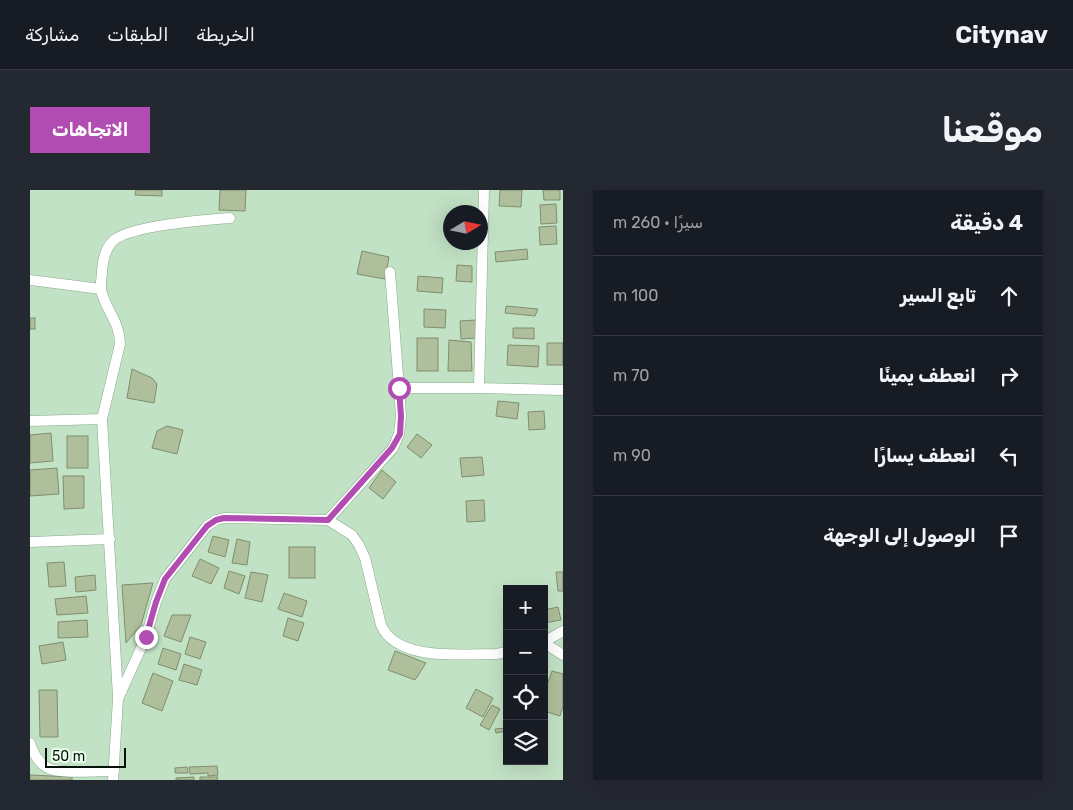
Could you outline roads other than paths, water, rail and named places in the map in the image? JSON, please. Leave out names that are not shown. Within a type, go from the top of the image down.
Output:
[{"type":"street","points":[[479,388],[484,190]]},
{"type":"street","points":[[30,744],[33,754],[48,768],[114,775],[118,699],[102,419],[120,344],[120,334],[101,289],[103,261],[106,252],[113,241],[126,233],[195,221],[230,218]]},
{"type":"street","points":[[328,520],[392,448],[400,434],[401,416],[390,272]]},
{"type":"street","points":[[30,280],[101,289]]},
{"type":"street","points":[[399,388],[563,390]]},
{"type":"street","points":[[30,421],[102,419]]},
{"type":"street","points":[[118,699],[146,637],[165,579],[207,526],[216,520],[224,518],[328,520],[352,535],[359,545],[365,558],[381,626],[385,634],[396,643],[425,653],[503,653]]},
{"type":"street","points":[[30,542],[110,539]]},
{"type":"street","points":[[548,640],[563,631]]},
{"type":"street","points":[[548,645],[563,655]]}]
